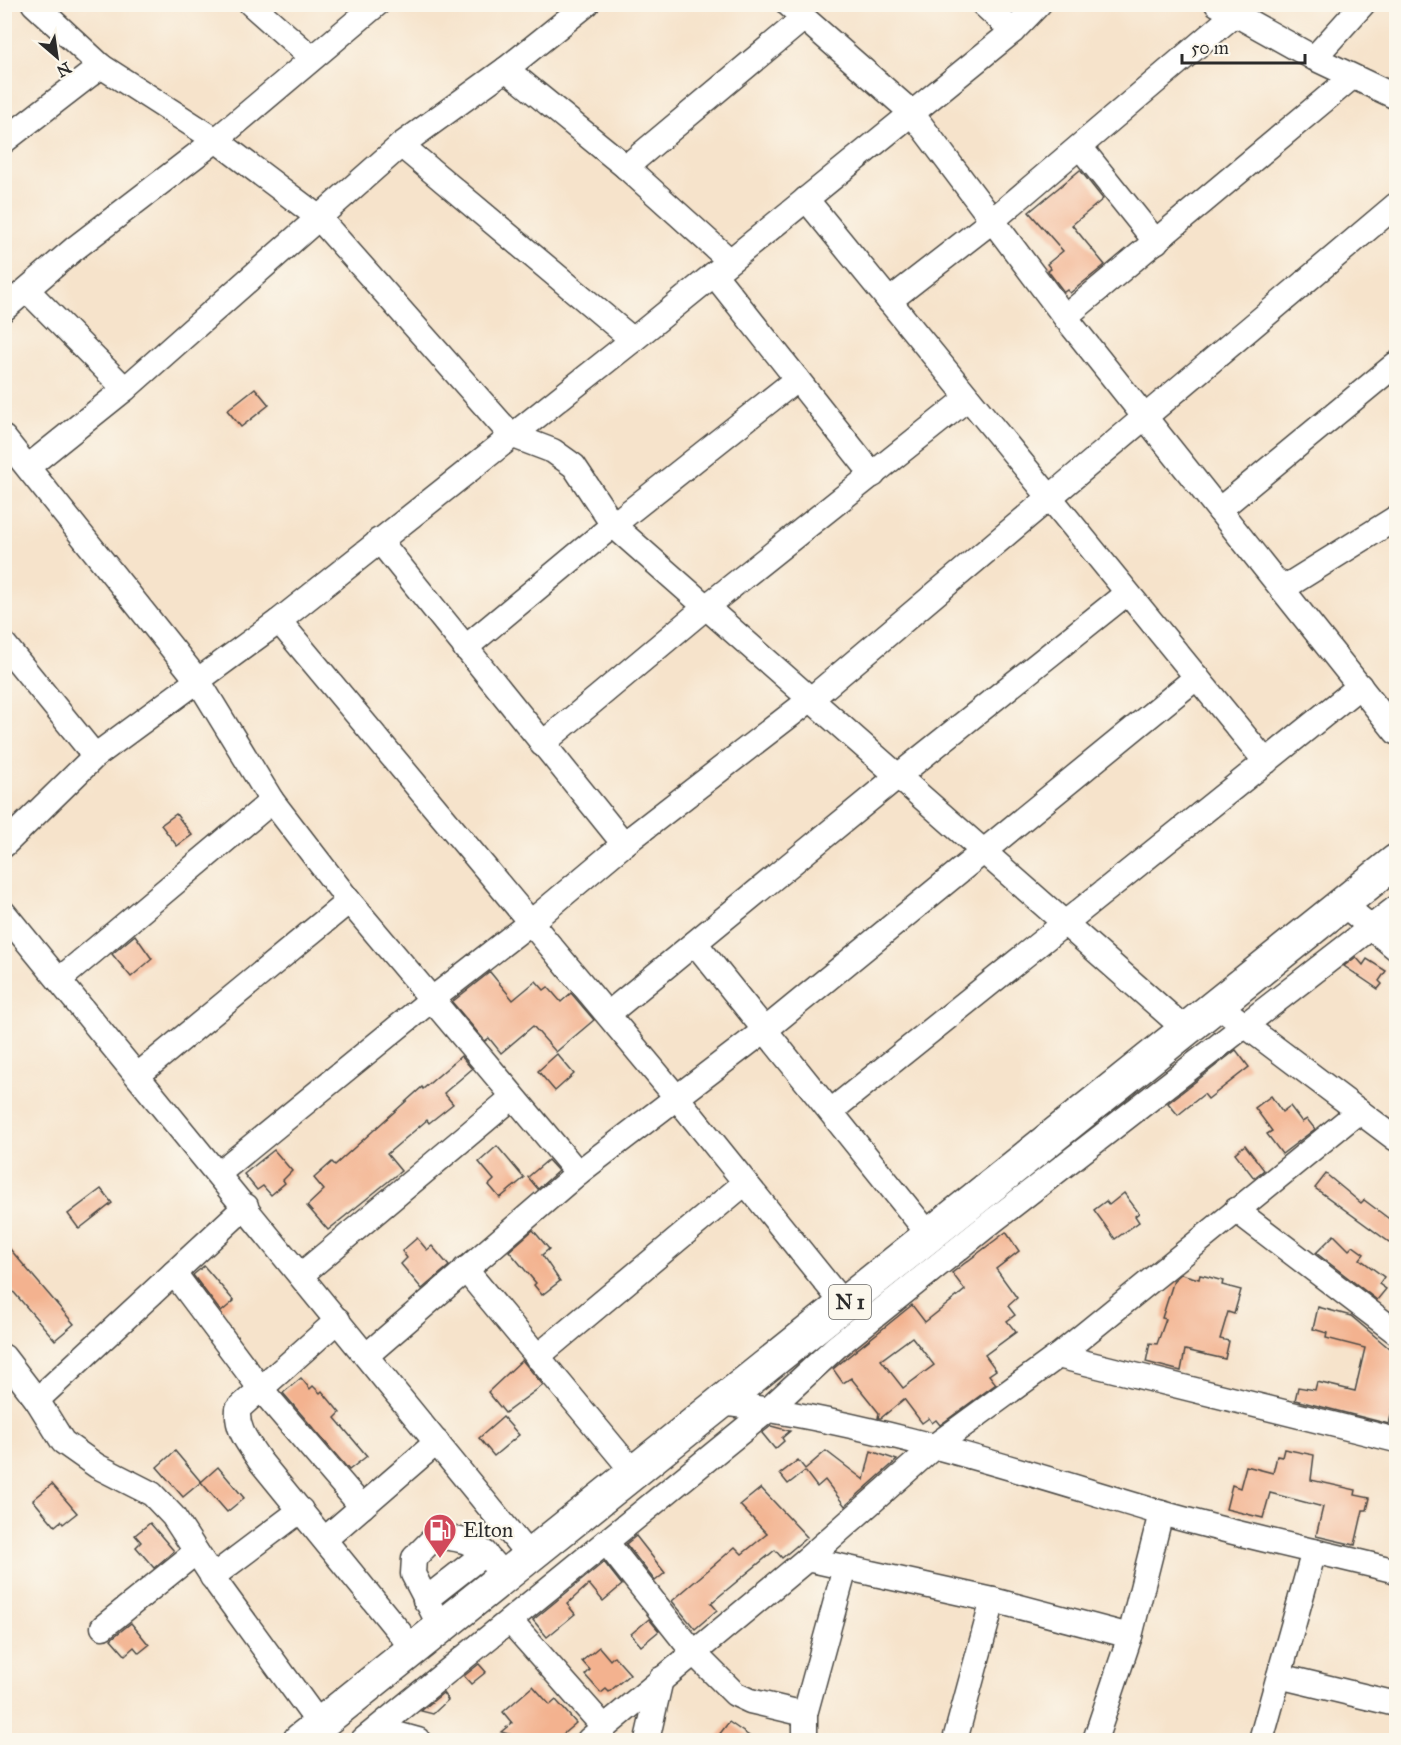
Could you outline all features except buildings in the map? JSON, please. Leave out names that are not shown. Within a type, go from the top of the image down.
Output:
[{"type":"highway","name":"N 1","points":[[310,1732],[441,1628],[507,1562],[634,1474],[1396,861]]},
{"type":"street","points":[[34,4],[101,66],[216,140],[318,218],[511,435],[553,451],[574,466],[613,525],[1186,1030]]},
{"type":"street","points":[[251,4],[312,58]]},
{"type":"street","points":[[4,309],[74,249],[216,140],[377,4]]},
{"type":"street","points":[[29,466],[125,389],[401,145],[506,69],[587,4]]},
{"type":"street","points":[[983,4],[1013,31]]},
{"type":"street","points":[[4,845],[95,756],[199,682],[279,621],[633,340],[1013,31],[1039,4]]},
{"type":"street","points":[[1314,58],[1363,4]]},
{"type":"street","points":[[889,301],[993,220],[1080,147],[1227,9],[1314,58],[1396,97]]},
{"type":"street","points":[[626,167],[796,11],[911,112],[1065,317],[1396,732]]},
{"type":"street","points":[[4,141],[101,66]]},
{"type":"street","points":[[506,69],[626,167],[721,267],[797,379],[873,475]]},
{"type":"street","points":[[1065,317],[1352,77]]},
{"type":"street","points":[[401,145],[633,340]]},
{"type":"street","points":[[1080,147],[1156,242]]},
{"type":"street","points":[[806,199],[1266,762]]},
{"type":"street","points":[[219,1173],[431,1000],[531,922],[624,844],[811,699],[1396,205]]},
{"type":"street","points":[[27,290],[125,389]]},
{"type":"street","points":[[1219,510],[1396,364]]},
{"type":"street","points":[[465,648],[613,525],[797,379]]},
{"type":"street","points":[[542,744],[706,607],[968,398]]},
{"type":"street","points":[[4,438],[29,466],[199,682],[272,801],[349,901],[578,1173]]},
{"type":"street","points":[[1282,589],[1393,526]]},
{"type":"street","points":[[379,540],[624,844]]},
{"type":"street","points":[[608,1014],[898,776],[1128,593]]},
{"type":"street","points":[[279,621],[608,1014],[845,1306]]},
{"type":"street","points":[[4,644],[95,756]]},
{"type":"street","points":[[367,1355],[578,1173],[678,1099],[765,1030],[982,850],[1197,677]]},
{"type":"street","points":[[831,1111],[1360,686]]},
{"type":"street","points":[[59,980],[272,801]]},
{"type":"street","points":[[138,1075],[349,901]]},
{"type":"street","points":[[1343,904],[1396,948]]},
{"type":"street","points":[[370,1735],[769,1409],[836,1347],[994,1220],[1246,1027],[1396,908]]},
{"type":"street","points":[[4,913],[437,1442],[507,1562]]},
{"type":"street","points":[[695,943],[931,1237]]},
{"type":"street","points":[[1218,1005],[1396,1139]]},
{"type":"street","points":[[301,1275],[513,1096]]},
{"type":"street","points":[[510,1620],[596,1734],[807,1559],[936,1445],[1058,1356],[1359,1111]]},
{"type":"street","points":[[537,1357],[745,1183]]},
{"type":"street","points":[[37,1400],[246,1206]]},
{"type":"street","points":[[1236,1210],[1396,1332]]},
{"type":"street","points":[[465,1269],[634,1474]]},
{"type":"street","points":[[174,1273],[260,1388],[362,1507]]},
{"type":"street","points":[[338,1320],[238,1409],[237,1422],[242,1435],[260,1461],[414,1650]]},
{"type":"street","points":[[1058,1356],[1396,1440]]},
{"type":"street","points":[[4,1357],[37,1400],[63,1442],[97,1466],[152,1494],[173,1516],[310,1732]]},
{"type":"street","points":[[722,1403],[769,1409],[936,1445],[1161,1513],[1396,1571]]},
{"type":"street","points":[[325,1539],[437,1442]]},
{"type":"street","points":[[212,1577],[301,1510]]},
{"type":"street","points":[[1095,1740],[1130,1636],[1161,1513]]},
{"type":"street","points":[[441,1628],[413,1574],[414,1558],[435,1537],[459,1537],[507,1562]]},
{"type":"street","points":[[606,1542],[694,1653],[735,1694],[750,1701],[805,1714]]},
{"type":"street","points":[[1261,1740],[1314,1551]]},
{"type":"street","points":[[103,1627],[196,1552]]},
{"type":"street","points":[[807,1559],[993,1600],[1130,1636]]},
{"type":"street","points":[[425,1600],[507,1562]]},
{"type":"street","points":[[805,1740],[805,1714],[845,1568]]},
{"type":"street","points":[[955,1740],[993,1600]]},
{"type":"street","points":[[1279,1676],[1396,1704]]},
{"type":"street","points":[[647,1740],[661,1679]]},
{"type":"street","points":[[370,1735],[418,1740]]},
{"type":"place","name":"Elton","points":[[440,1559]]}]
